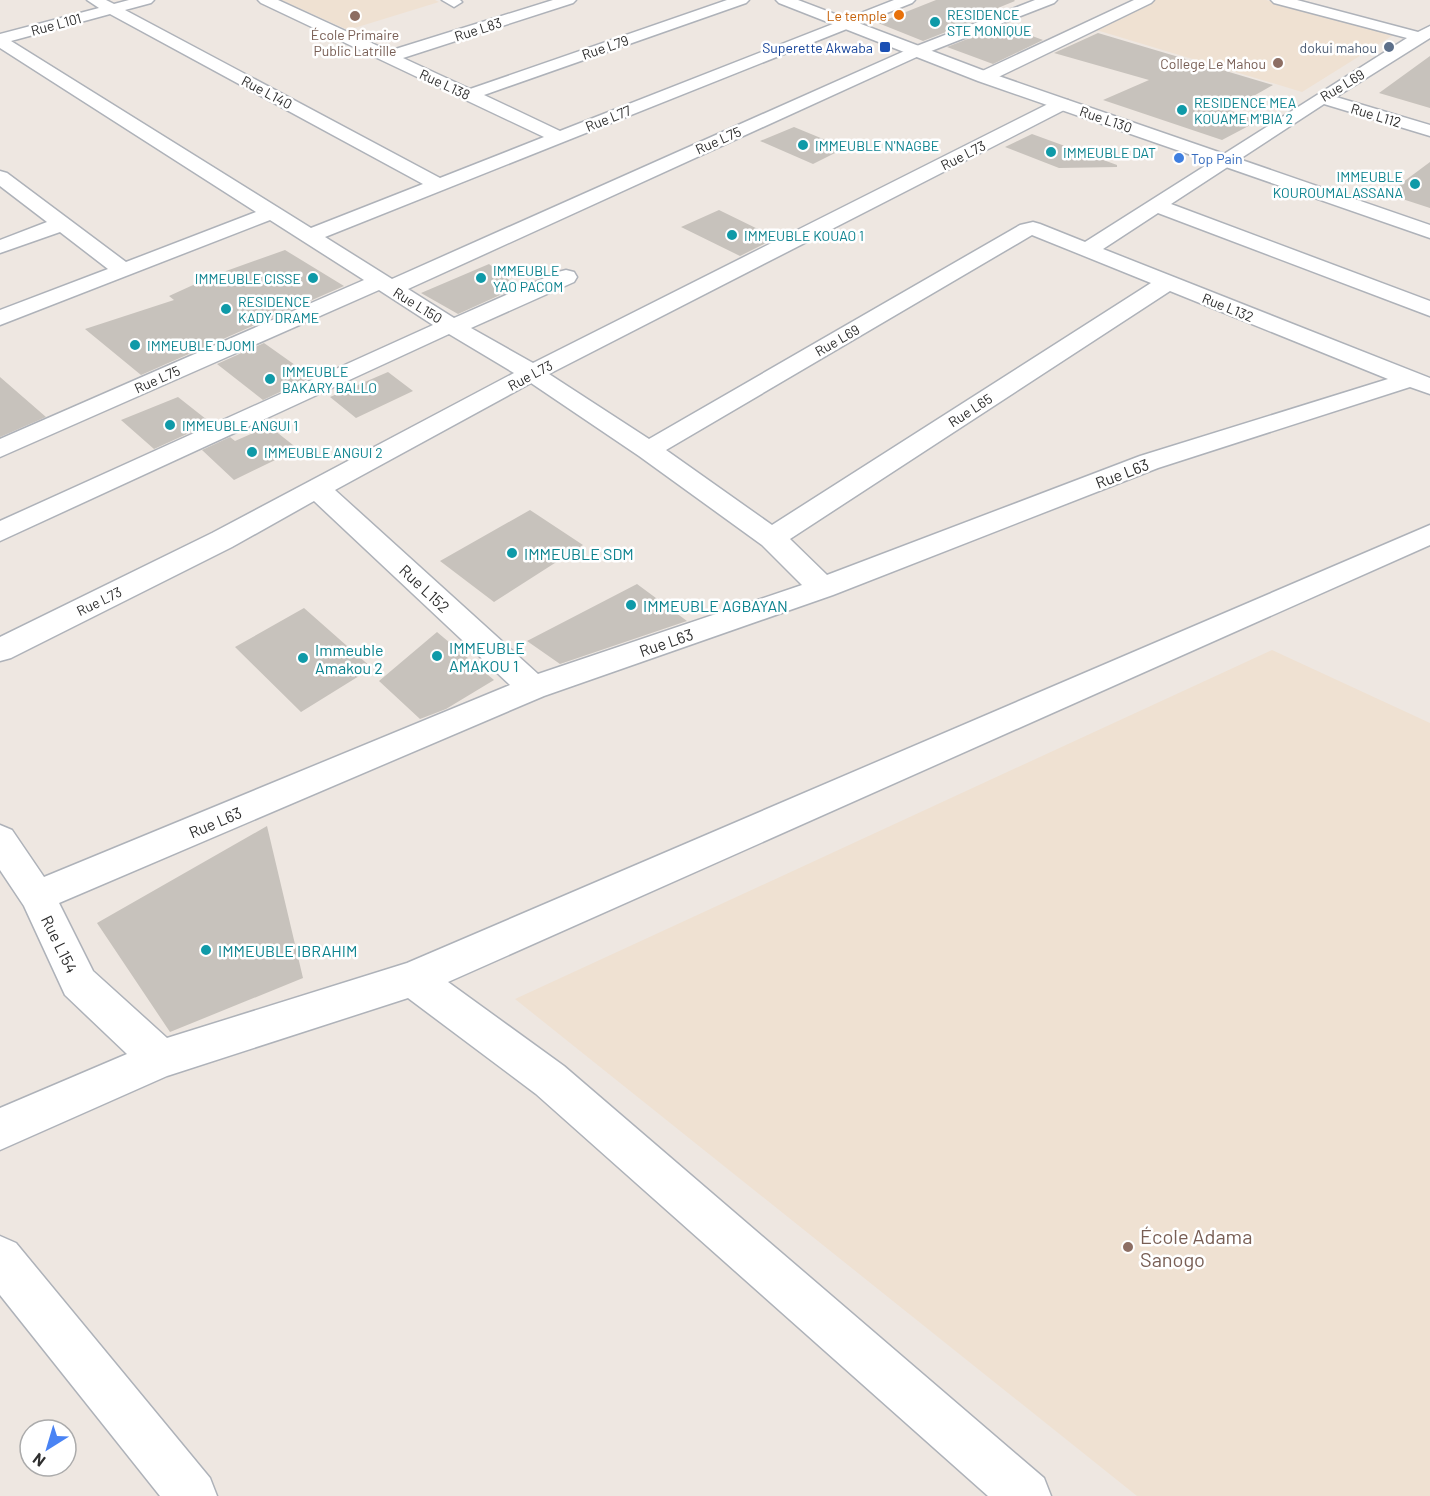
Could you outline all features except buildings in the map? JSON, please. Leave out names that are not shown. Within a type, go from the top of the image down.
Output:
[{"type":"street","name":"Rue L101","points":[[1,42],[104,4],[146,0]]},
{"type":"street","name":"Rue L138","points":[[266,0],[559,137]]},
{"type":"street","name":"Rue L83","points":[[388,57],[568,0]]},
{"type":"street","name":"Rue L79","points":[[469,95],[741,0]]},
{"type":"street","name":"Rue L130","points":[[784,0],[984,77],[1430,232]]},
{"type":"street","name":"Rue L77","points":[[310,236],[907,0]]},
{"type":"street","name":"Rue L75","points":[[0,449],[386,284],[915,52],[1049,0]]},
{"type":"street","points":[[984,77],[1146,0]]},
{"type":"street","points":[[1279,0],[1425,34]]},
{"type":"street","name":"Rue L140","points":[[104,4],[439,185]]},
{"type":"street","name":"Rue L69","points":[[1088,249],[1224,160],[1425,34]]},
{"type":"street","name":"Rue L150","points":[[1,42],[22,64],[310,236],[452,326],[532,373],[648,450],[772,538],[823,588]]},
{"type":"street","name":"Rue L112","points":[[1322,98],[1430,131]]},
{"type":"street","name":"Rue L73","points":[[0,650],[222,540],[532,373],[1062,104]]},
{"type":"street","points":[[5,187],[62,224],[124,271]]},
{"type":"street","points":[[1156,205],[1430,309]]},
{"type":"street","points":[[0,318],[271,213]]},
{"type":"street","points":[[0,247],[62,224]]},
{"type":"street","name":"Rue L69","points":[[648,450],[1027,229]]},
{"type":"street","name":"Rue L132","points":[[1027,229],[1039,229],[1419,384]]},
{"type":"street","points":[[0,532],[78,494],[566,277]]},
{"type":"street","name":"Rue L65","points":[[772,538],[1168,282]]},
{"type":"street","name":"Rue L63","points":[[37,896],[533,688],[823,588],[1149,462],[1419,384]]},
{"type":"street","name":"Rue L152","points":[[317,489],[533,688]]},
{"type":"street","points":[[0,1129],[161,1059],[413,979],[1430,534]]},
{"type":"street","name":"Rue L154","points":[[0,840],[37,896],[79,983],[161,1059]]},
{"type":"street","points":[[413,979],[550,1080],[1026,1496]]},
{"type":"street","points":[[0,1259],[192,1496]]},
{"type":"shaded area","name":"École Primaire Public Latrille","points":[[281,0],[435,0],[439,2],[348,30]]},
{"type":"shaded area","name":"College Le Mahou","points":[[1153,0],[1266,0],[1395,34],[1302,92],[1093,29]]},
{"type":"shaded area","name":"École Adama Sanogo","points":[[1272,650],[1430,723],[1430,1496],[1137,1496],[515,999]]},
{"type":"place","name":"Le temple","points":[[899,15]]},
{"type":"place","name":"École Primaire Public Latrille","points":[[355,16]]},
{"type":"place","name":"RESIDENCE STE MONIQUE","points":[[935,22]]},
{"type":"place","name":"Superette Akwaba","points":[[885,47]]},
{"type":"place","name":"dokui mahou","points":[[1389,47]]},
{"type":"place","name":"College Le Mahou","points":[[1278,63]]},
{"type":"place","name":"RESIDENCE MEA KOUAME M'BIA 2","points":[[1182,110]]},
{"type":"place","name":"IMMEUBLE N'NAGBE","points":[[803,145]]},
{"type":"place","name":"IMMEUBLE DAT","points":[[1051,152]]},
{"type":"place","name":"Top Pain","points":[[1179,158]]},
{"type":"place","name":"IMMEUBLE KOUROUMALASSANA","points":[[1415,184]]},
{"type":"place","name":"IMMEUBLE KOUAO 1","points":[[732,235]]},
{"type":"place","name":"IMMEUBLE CISSE","points":[[313,278]]},
{"type":"place","name":"IMMEUBLE YAO PACOM","points":[[481,278]]},
{"type":"place","name":"RESIDENCE KADY DRAME","points":[[226,309]]},
{"type":"place","name":"IMMEUBLE DJOMI","points":[[135,345]]},
{"type":"place","name":"IMMEUBLE BAKARY BALLO","points":[[270,379]]},
{"type":"place","name":"IMMEUBLE ANGUI 1","points":[[170,425]]},
{"type":"place","name":"IMMEUBLE ANGUI 2","points":[[252,452]]},
{"type":"place","name":"IMMEUBLE SDM","points":[[512,553]]},
{"type":"place","name":"IMMEUBLE AGBAYAN","points":[[631,605]]},
{"type":"place","name":"IMMEUBLE AMAKOU 1","points":[[437,656]]},
{"type":"place","name":"Immeuble Amakou 2","points":[[303,658]]},
{"type":"place","name":"IMMEUBLE IBRAHIM","points":[[206,950]]},
{"type":"place","name":"École Adama Sanogo","points":[[1128,1247]]}]
